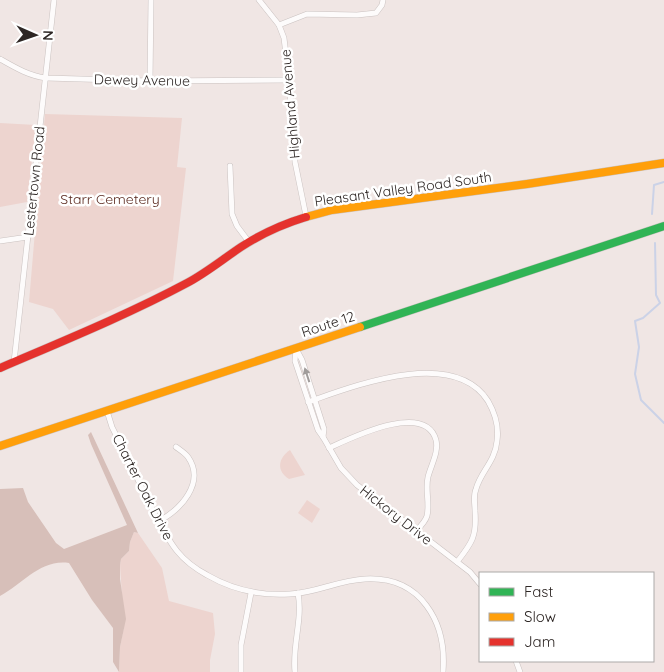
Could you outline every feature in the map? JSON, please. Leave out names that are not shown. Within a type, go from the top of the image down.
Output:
[{"type":"main road","name":"Pleasant Valley Road South","points":[[0,368],[178,288],[199,277],[249,242],[293,220],[332,210],[527,184],[664,163]]},
{"type":"main road","name":"Route 12","points":[[0,446],[664,226]]},
{"type":"street","points":[[49,0],[54,0]]},
{"type":"street","name":"Lestertown Road","points":[[14,362],[54,0]]},
{"type":"street","points":[[150,81],[152,0]]},
{"type":"street","name":"Highland Avenue","points":[[259,0],[279,25],[284,38],[295,162],[306,216]]},
{"type":"street","points":[[279,25],[307,14],[357,15],[376,13],[384,0]]},
{"type":"street","name":"Dewey Avenue","points":[[0,59],[38,77],[46,78],[150,81],[289,80]]},
{"type":"street","points":[[230,166],[232,214],[237,226],[249,242]]},
{"type":"street","points":[[0,241],[28,236]]},
{"type":"street","name":"Hickory Drive","points":[[296,348],[302,360],[324,428],[323,437]]},
{"type":"street","name":"Hickory Drive","points":[[296,348],[295,362],[318,430],[341,468],[356,485],[470,572],[479,583]]},
{"type":"street","points":[[308,402],[365,382],[418,374],[456,377],[471,385],[485,397],[496,422],[497,442],[492,460],[476,489],[474,498],[476,525],[474,538],[457,562]]},
{"type":"street","name":"Charter Oak Drive","points":[[107,410],[112,427],[159,521],[178,552],[191,564],[221,583],[251,593],[298,593],[365,579],[389,581],[402,585],[420,599],[435,618],[442,640],[443,672]]},
{"type":"street","points":[[329,448],[378,428],[398,423],[418,422],[426,426],[436,439],[437,446],[427,483],[427,516],[416,531]]},
{"type":"street","points":[[159,521],[180,507],[191,488],[193,470],[188,458],[176,447]]},
{"type":"street","points":[[241,672],[241,644],[251,593]]},
{"type":"street","points":[[295,672],[295,650],[300,613],[298,593]]},
{"type":"green space","name":"Starr Cemetery","points":[[45,114],[182,118],[177,167],[186,168],[173,281],[69,330],[53,309],[29,302]]},
{"type":"green space","points":[[0,123],[36,125],[27,202],[0,207]]},
{"type":"green space","points":[[290,450],[305,475],[289,479],[282,472],[280,468],[281,461]]},
{"type":"green space","points":[[307,500],[320,509],[312,523],[298,513]]},
{"type":"green space","points":[[134,532],[138,533],[162,568],[169,601],[213,613],[215,634],[210,660],[210,672],[119,672],[120,647],[124,627],[120,565],[121,559],[129,551]]},
{"type":"shaded area","points":[[91,432],[138,533],[134,532],[129,551],[121,559],[120,565],[120,579],[126,619],[120,647],[119,672],[113,662],[113,628],[92,600],[69,563],[49,565],[40,569],[0,596],[0,489],[23,488],[28,502],[56,543],[64,549],[127,525],[91,444],[88,435]]},
{"type":"waterway","points":[[652,214],[654,185],[664,182]]},
{"type":"waterway","points":[[655,243],[656,295],[660,303],[643,318],[635,321],[639,347],[635,374],[641,400],[664,423]]},
{"type":"traffic: fast","points":[[360,327],[664,226]]},
{"type":"traffic: slow","points":[[306,217],[332,210],[527,184],[664,163]]},
{"type":"traffic: slow","points":[[0,446],[360,327]]},
{"type":"traffic: jam","points":[[0,368],[164,295],[201,275],[256,238],[306,217]]}]
